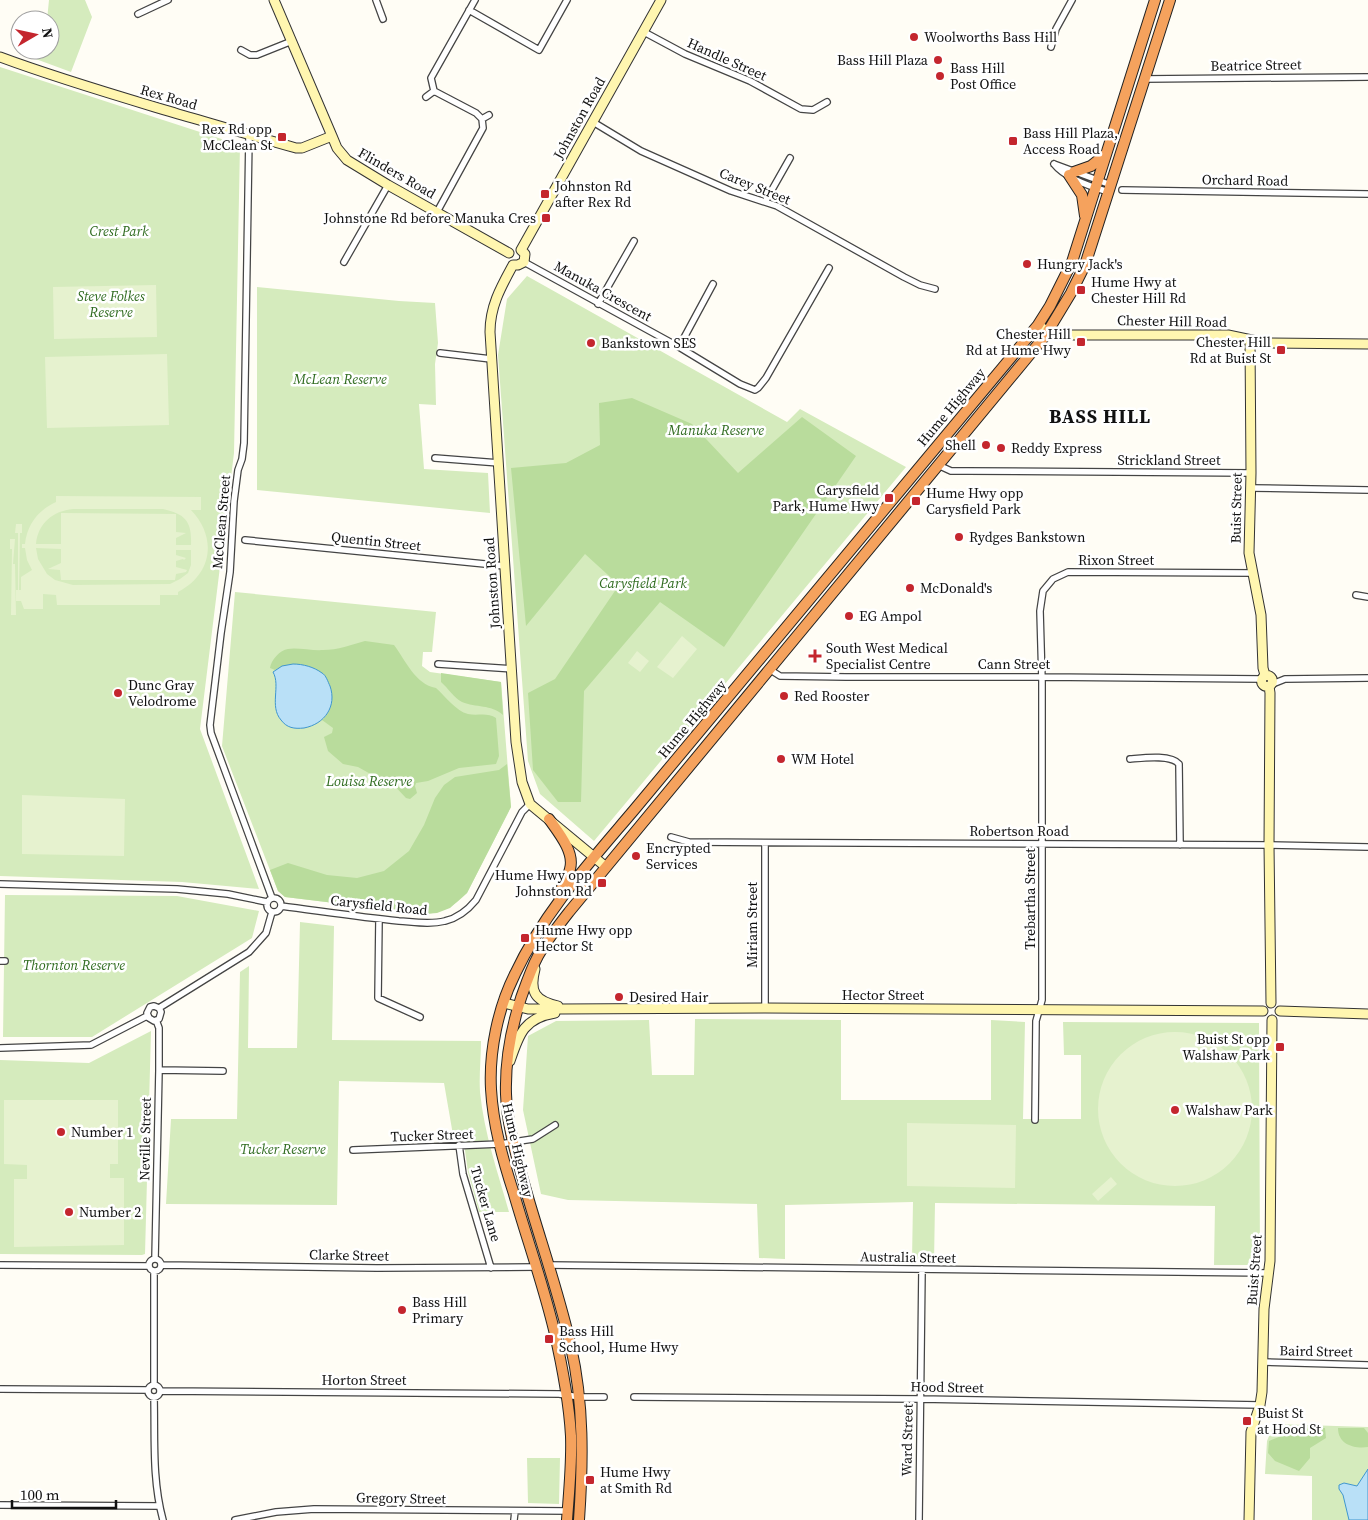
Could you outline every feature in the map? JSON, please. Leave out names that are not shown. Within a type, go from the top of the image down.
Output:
[{"type":"highway","name":"Hume Highway","points":[[568,1516],[571,1438],[567,1395],[554,1328],[494,1118],[491,1074],[497,1028],[514,975],[530,944],[549,914],[594,857],[1038,325],[1050,306],[1072,262],[1155,0]]},
{"type":"highway","name":"Hume Highway","points":[[579,1520],[582,1441],[580,1397],[571,1347],[513,1142],[506,1096],[509,1042],[518,1007],[538,956],[569,912],[1048,332],[1072,293],[1085,265],[1170,0]]},
{"type":"highway","points":[[1086,220],[1082,195],[1071,174],[1092,166],[1106,154]]},
{"type":"highway","points":[[549,819],[569,851],[571,865],[549,914]]},
{"type":"street","points":[[138,14],[168,0]]},
{"type":"street","name":"Flinders Road","points":[[274,0],[337,148],[347,160],[509,253]]},
{"type":"street","points":[[376,0],[383,19]]},
{"type":"street","points":[[437,212],[483,128],[482,119],[476,113],[434,91],[431,78],[475,0]]},
{"type":"street","points":[[469,10],[540,50],[567,0]]},
{"type":"street","name":"Johnston Road","points":[[521,250],[661,0]]},
{"type":"street","points":[[1051,47],[1056,29],[1072,0]]},
{"type":"street","name":"Handle Street","points":[[644,32],[685,54],[750,81],[800,109],[818,108],[826,102]]},
{"type":"street","points":[[241,50],[256,55],[266,53],[292,41]]},
{"type":"street","name":"Rex Road","points":[[0,56],[46,74],[249,136],[299,148],[332,136]]},
{"type":"street","name":"Beatrice Street","points":[[1144,79],[1368,77]]},
{"type":"street","points":[[426,97],[434,91]]},
{"type":"street","points":[[482,119],[489,115]]},
{"type":"street","name":"Carey Street","points":[[593,122],[641,151],[731,191],[777,206],[920,285],[935,289]]},
{"type":"street","name":"McClean Street","points":[[249,136],[244,443],[234,501],[230,572],[220,633],[210,725],[211,733],[269,900]]},
{"type":"street","points":[[765,202],[790,158]]},
{"type":"street","points":[[1071,174],[1110,189]]},
{"type":"street","points":[[344,262],[388,185]]},
{"type":"street","name":"Orchard Road","points":[[1122,190],[1368,194]]},
{"type":"street","points":[[598,304],[634,241]]},
{"type":"street","points":[[516,249],[521,250],[525,254],[524,262],[513,265],[509,261],[509,253],[516,249]]},
{"type":"street","name":"Manuka Crescent","points":[[524,262],[751,389],[758,388],[829,268]]},
{"type":"street","name":"Johnston Road","points":[[513,265],[492,307],[490,324],[491,359],[520,770],[530,804]]},
{"type":"street","points":[[679,347],[713,284]]},
{"type":"street","name":"Chester Hill Road","points":[[1038,325],[1048,332],[1058,335],[1228,335],[1250,341],[1273,343],[1368,344]]},
{"type":"street","name":"Buist Street","points":[[1250,341],[1251,488],[1248,536],[1252,573],[1261,615],[1263,677]]},
{"type":"street","points":[[440,353],[491,359]]},
{"type":"street","points":[[435,458],[499,463]]},
{"type":"street","name":"Strickland Street","points":[[938,465],[950,471],[1251,473]]},
{"type":"street","points":[[1251,488],[1368,490]]},
{"type":"street","name":"Quentin Street","points":[[245,540],[505,566]]},
{"type":"street","name":"Rixon Street","points":[[1042,677],[1040,611],[1043,591],[1053,579],[1068,572],[1252,573]]},
{"type":"street","points":[[1356,595],[1368,597]]},
{"type":"street","points":[[438,664],[512,669]]},
{"type":"street","name":"Cann Street","points":[[769,669],[780,676],[846,678],[1263,677]]},
{"type":"street","name":"Trebartha Street","points":[[1035,1120],[1036,1021],[1042,1000],[1042,677]]},
{"type":"street","points":[[1263,677],[1262,684],[1269,686],[1285,678],[1368,678]]},
{"type":"street","points":[[1269,686],[1271,1003]]},
{"type":"street","points":[[1130,759],[1172,758],[1179,764],[1180,845]]},
{"type":"street","points":[[530,804],[606,867]]},
{"type":"street","name":"Carysfield Road","points":[[281,906],[379,919],[439,922],[459,916],[466,911],[482,890],[522,812],[530,804]]},
{"type":"street","name":"Robertson Road","points":[[671,837],[689,842],[1368,847]]},
{"type":"street","name":"Miriam Street","points":[[765,843],[765,1008]]},
{"type":"street","points":[[0,884],[177,889],[278,900],[281,906],[279,911],[272,912],[267,908],[269,900]]},
{"type":"street","points":[[159,1008],[249,952],[266,933],[272,912]]},
{"type":"street","points":[[379,919],[378,998],[420,1018]]},
{"type":"street","points":[[538,956],[532,987],[535,995],[552,1005],[572,1010]]},
{"type":"street","name":"Hector Street","points":[[504,1003],[528,1009],[572,1010],[765,1008],[1263,1011]]},
{"type":"street","points":[[1271,1003],[1278,1006],[1280,1011],[1277,1018],[1272,1020],[1267,1018],[1263,1011],[1265,1006],[1271,1003]]},
{"type":"street","points":[[147,1016],[147,1011],[150,1007],[159,1008]]},
{"type":"street","points":[[147,1016],[151,1020],[156,1020],[161,1015],[159,1008]]},
{"type":"street","points":[[506,1074],[521,1032],[528,1024],[537,1017],[572,1010]]},
{"type":"street","points":[[1280,1011],[1368,1014]]},
{"type":"street","points":[[0,1048],[91,1045],[147,1016]]},
{"type":"street","name":"Neville Street","points":[[155,1259],[159,1070],[159,1028],[156,1020]]},
{"type":"street","name":"Buist Street","points":[[1249,1520],[1250,1432],[1260,1405],[1262,1392],[1264,1309],[1269,1273],[1271,1232],[1272,1020]]},
{"type":"street","points":[[159,1070],[223,1071]]},
{"type":"street","name":"Tucker Street","points":[[353,1150],[500,1144],[532,1139],[555,1125]]},
{"type":"street","name":"Tucker Lane","points":[[459,1145],[463,1174],[492,1268]]},
{"type":"street","points":[[148,1266],[150,1261],[155,1259],[159,1261],[161,1265],[159,1270],[154,1272]]},
{"type":"street","points":[[0,1264],[148,1266]]},
{"type":"street","name":"Clarke Street","points":[[161,1265],[536,1267]]},
{"type":"street","name":"Australia Street","points":[[548,1265],[1269,1273]]},
{"type":"street","points":[[148,1266],[154,1272]]},
{"type":"street","name":"Ward Street","points":[[919,1520],[922,1269]]},
{"type":"street","points":[[154,1272],[154,1384]]},
{"type":"street","name":"Baird Street","points":[[1263,1362],[1368,1365]]},
{"type":"street","points":[[148,1390],[154,1384]]},
{"type":"street","points":[[154,1384],[159,1386],[160,1391],[159,1395],[154,1397]]},
{"type":"street","points":[[0,1389],[148,1390]]},
{"type":"street","points":[[148,1390],[149,1395],[154,1397]]},
{"type":"street","name":"Horton Street","points":[[160,1391],[567,1395],[580,1397]]},
{"type":"street","points":[[154,1397],[155,1464],[159,1506],[163,1520]]},
{"type":"street","points":[[580,1397],[604,1397]]},
{"type":"street","name":"Hood Street","points":[[634,1397],[920,1399],[1260,1405]]},
{"type":"street","points":[[0,1505],[159,1506]]},
{"type":"street","name":"Gregory Street","points":[[235,1520],[276,1512],[314,1509],[515,1511],[568,1516]]},
{"type":"street","points":[[514,1520],[515,1511]]},
{"type":"green space","points":[[49,0],[85,0],[92,17],[71,72],[38,60],[60,60],[60,10],[48,10]]},
{"type":"green space","name":"Crest Park","points":[[0,67],[240,145],[234,453],[200,729],[259,889],[182,882],[0,876]]},
{"type":"green space","name":"Carysfield Park","points":[[527,276],[787,422],[800,409],[906,467],[594,841],[540,794],[528,761],[498,355],[507,299]]},
{"type":"green space","name":"Steve Folkes Reserve","points":[[156,285],[157,337],[54,339],[53,287]]},
{"type":"green space","name":"McLean Reserve","points":[[257,287],[435,303],[438,343],[435,364],[436,405],[419,404],[424,469],[488,473],[490,513],[257,490]]},
{"type":"green space","points":[[167,354],[169,425],[47,428],[45,357]]},
{"type":"green space","points":[[632,398],[692,424],[738,473],[802,417],[856,456],[724,647],[660,602],[584,691],[581,802],[558,802],[533,770],[528,693],[555,679],[619,585],[585,554],[526,626],[511,468],[566,463],[600,445],[599,403]]},
{"type":"green space","points":[[56,496],[201,497],[201,510],[191,510],[205,532],[208,543],[204,565],[198,575],[190,584],[178,592],[178,595],[160,595],[160,605],[57,605],[56,595],[43,594],[43,609],[24,609],[21,601],[16,601],[16,590],[18,590],[18,533],[15,533],[16,524],[22,524],[22,533],[20,533],[19,590],[21,590],[21,577],[32,570],[22,544],[25,544],[28,531],[34,519],[44,509],[56,502]],"holes":[[[163,509],[171,511],[177,514],[186,520],[189,525],[191,545],[176,545],[176,538],[186,533],[176,532],[176,514],[61,513],[61,544],[36,544],[43,524],[53,515],[66,510]],[[36,548],[61,549],[61,563],[48,569],[60,570],[61,580],[175,580],[176,574],[186,572],[187,570],[176,567],[176,561],[186,558],[176,555],[176,550],[191,550],[191,565],[188,573],[170,584],[73,585],[55,580],[47,574],[38,559]]]},
{"type":"green space","points":[[10,539],[15,539],[13,564],[15,564],[16,615],[11,615],[12,549],[10,549]]},
{"type":"green space","name":"Louisa Reserve","points":[[235,592],[436,612],[432,652],[423,652],[422,666],[430,672],[501,682],[511,807],[467,893],[453,905],[437,912],[425,914],[285,897],[278,891],[222,746]]},
{"type":"green space","points":[[682,636],[697,649],[673,678],[657,667]]},
{"type":"green space","points":[[365,641],[394,645],[407,665],[422,682],[436,688],[459,710],[468,714],[493,716],[496,718],[499,756],[496,764],[459,768],[428,781],[416,783],[417,793],[410,799],[406,798],[390,781],[376,777],[358,767],[343,764],[328,751],[324,737],[332,733],[333,728],[322,720],[330,709],[332,698],[324,674],[293,665],[275,670],[270,668],[271,665],[279,653],[288,649],[329,650]]},
{"type":"green space","points":[[637,651],[649,661],[640,672],[628,663]]},
{"type":"green space","points":[[441,673],[501,682],[503,715],[494,709],[467,704],[459,700],[441,682]]},
{"type":"green space","points":[[507,764],[511,807],[467,893],[450,908],[437,913],[425,914],[285,897],[278,891],[270,870],[288,863],[327,875],[357,878],[384,871],[409,851],[424,825],[435,798],[444,785],[455,777],[499,770]]},
{"type":"green space","points":[[22,795],[125,799],[124,856],[22,854]]},
{"type":"green space","name":"Thornton Reserve","points":[[5,895],[177,896],[259,911],[252,938],[92,1037],[3,1037]]},
{"type":"green space","name":"Tucker Reserve","points":[[300,922],[334,926],[332,1040],[481,1041],[480,1092],[482,1107],[492,1153],[509,1212],[479,1212],[468,1172],[463,1136],[453,1135],[444,1083],[339,1081],[337,1205],[166,1204],[171,1119],[237,1119],[240,972],[249,966],[248,1048],[297,1048]]},
{"type":"green space","points":[[695,1019],[841,1020],[841,1100],[991,1100],[991,1020],[1025,1022],[1023,1119],[1081,1119],[1081,1055],[1064,1055],[1063,1022],[1259,1023],[1260,1265],[1214,1265],[1215,1206],[935,1203],[934,1262],[912,1260],[913,1202],[785,1205],[785,1259],[759,1258],[757,1204],[568,1200],[541,1194],[523,1110],[528,1036],[556,1021],[649,1020],[652,1075],[694,1075]]},
{"type":"green space","points":[[151,1031],[145,1254],[0,1254],[0,1060],[89,1063]]},
{"type":"green space","name":"Walshaw Park","points":[[1175,1032],[1190,1033],[1204,1038],[1218,1045],[1229,1055],[1239,1066],[1246,1080],[1251,1094],[1251,1124],[1246,1138],[1239,1152],[1229,1163],[1218,1173],[1204,1180],[1190,1185],[1175,1186],[1160,1185],[1146,1180],[1132,1173],[1121,1163],[1111,1152],[1104,1138],[1099,1124],[1098,1109],[1099,1094],[1104,1080],[1111,1066],[1121,1055],[1132,1045],[1146,1038],[1160,1033]]},
{"type":"green space","points":[[4,1100],[118,1100],[118,1164],[110,1164],[110,1178],[124,1178],[124,1245],[14,1247],[14,1179],[27,1179],[27,1165],[4,1164]]},
{"type":"green space","points":[[907,1123],[1016,1125],[1015,1188],[907,1186]]},
{"type":"green space","points":[[1111,1177],[1117,1184],[1098,1201],[1092,1194]]},
{"type":"green space","points":[[1274,1424],[1368,1427],[1368,1520],[1312,1520],[1312,1476],[1265,1474],[1267,1441]]},
{"type":"green space","points":[[1310,1427],[1325,1428],[1326,1438],[1310,1448],[1310,1458],[1299,1471],[1275,1461],[1268,1453],[1269,1441],[1294,1431],[1304,1433]]},
{"type":"green space","points":[[1338,1428],[1364,1428],[1368,1433],[1368,1447],[1348,1445],[1341,1438]]},
{"type":"green space","points":[[527,1458],[560,1458],[559,1504],[528,1503]]},
{"type":"water","points":[[293,664],[308,666],[323,674],[332,693],[328,713],[318,723],[304,728],[294,728],[286,725],[281,720],[276,709],[276,683],[273,672],[282,666]]},
{"type":"water","points":[[1368,1469],[1368,1520],[1349,1520],[1339,1485],[1344,1483],[1357,1486]]},
{"type":"place","name":"Woolworths Bass Hill","points":[[914,37]]},
{"type":"place","name":"Bass Hill Plaza","points":[[938,60]]},
{"type":"place","name":"Bass Hill Post Office","points":[[940,76]]},
{"type":"place","name":"Rex Rd opp McClean St","points":[[282,137]]},
{"type":"place","name":"Bass Hill Plaza, Access Road","points":[[1013,141]]},
{"type":"place","name":"Johnston Rd after Rex Rd","points":[[545,194]]},
{"type":"place","name":"Johnstone Rd before Manuka Cres","points":[[546,218]]},
{"type":"place","name":"Hungry Jack's","points":[[1027,264]]},
{"type":"place","name":"Hume Hwy at Chester Hill Rd","points":[[1081,290]]},
{"type":"place","name":"Chester Hill Rd at Hume Hwy","points":[[1081,342]]},
{"type":"place","name":"Bankstown SES","points":[[591,343]]},
{"type":"place","name":"Chester Hill Rd at Buist St","points":[[1281,350]]},
{"type":"place","name":"Shell","points":[[986,445]]},
{"type":"place","name":"Reddy Express","points":[[1001,448]]},
{"type":"place","name":"Carysfield Park, Hume Hwy","points":[[889,498]]},
{"type":"place","name":"Hume Hwy opp Carysfield Park","points":[[916,501]]},
{"type":"place","name":"Rydges Bankstown","points":[[959,537]]},
{"type":"place","name":"McDonald's","points":[[910,588]]},
{"type":"place","name":"EG Ampol","points":[[849,616]]},
{"type":"place","name":"South West Medical Specialist Centre","points":[[815,656]]},
{"type":"place","name":"Dunc Gray Velodrome","points":[[118,693]]},
{"type":"place","name":"Red Rooster","points":[[784,696]]},
{"type":"place","name":"WM Hotel","points":[[781,759]]},
{"type":"place","name":"Encrypted Services","points":[[636,856]]},
{"type":"place","name":"Hume Hwy opp Johnston Rd","points":[[602,883]]},
{"type":"place","name":"Hume Hwy opp Hector St","points":[[525,938]]},
{"type":"place","name":"Desired Hair","points":[[619,997]]},
{"type":"place","name":"Buist St opp Walshaw Park","points":[[1280,1047]]},
{"type":"place","name":"Walshaw Park","points":[[1175,1110]]},
{"type":"place","name":"Number 1","points":[[61,1132]]},
{"type":"place","name":"Number 2","points":[[69,1212]]},
{"type":"place","name":"Bass Hill Primary","points":[[402,1310]]},
{"type":"place","name":"Bass Hill School, Hume Hwy","points":[[549,1339]]},
{"type":"place","name":"Buist St at Hood St","points":[[1247,1421]]},
{"type":"place","name":"Hume Hwy at Smith Rd","points":[[590,1480]]},
{"type":"district","name":"BASS HILL","points":[[1100,416]]},
{"type":"park label","name":"Manuka Reserve","points":[[716,430]]}]
